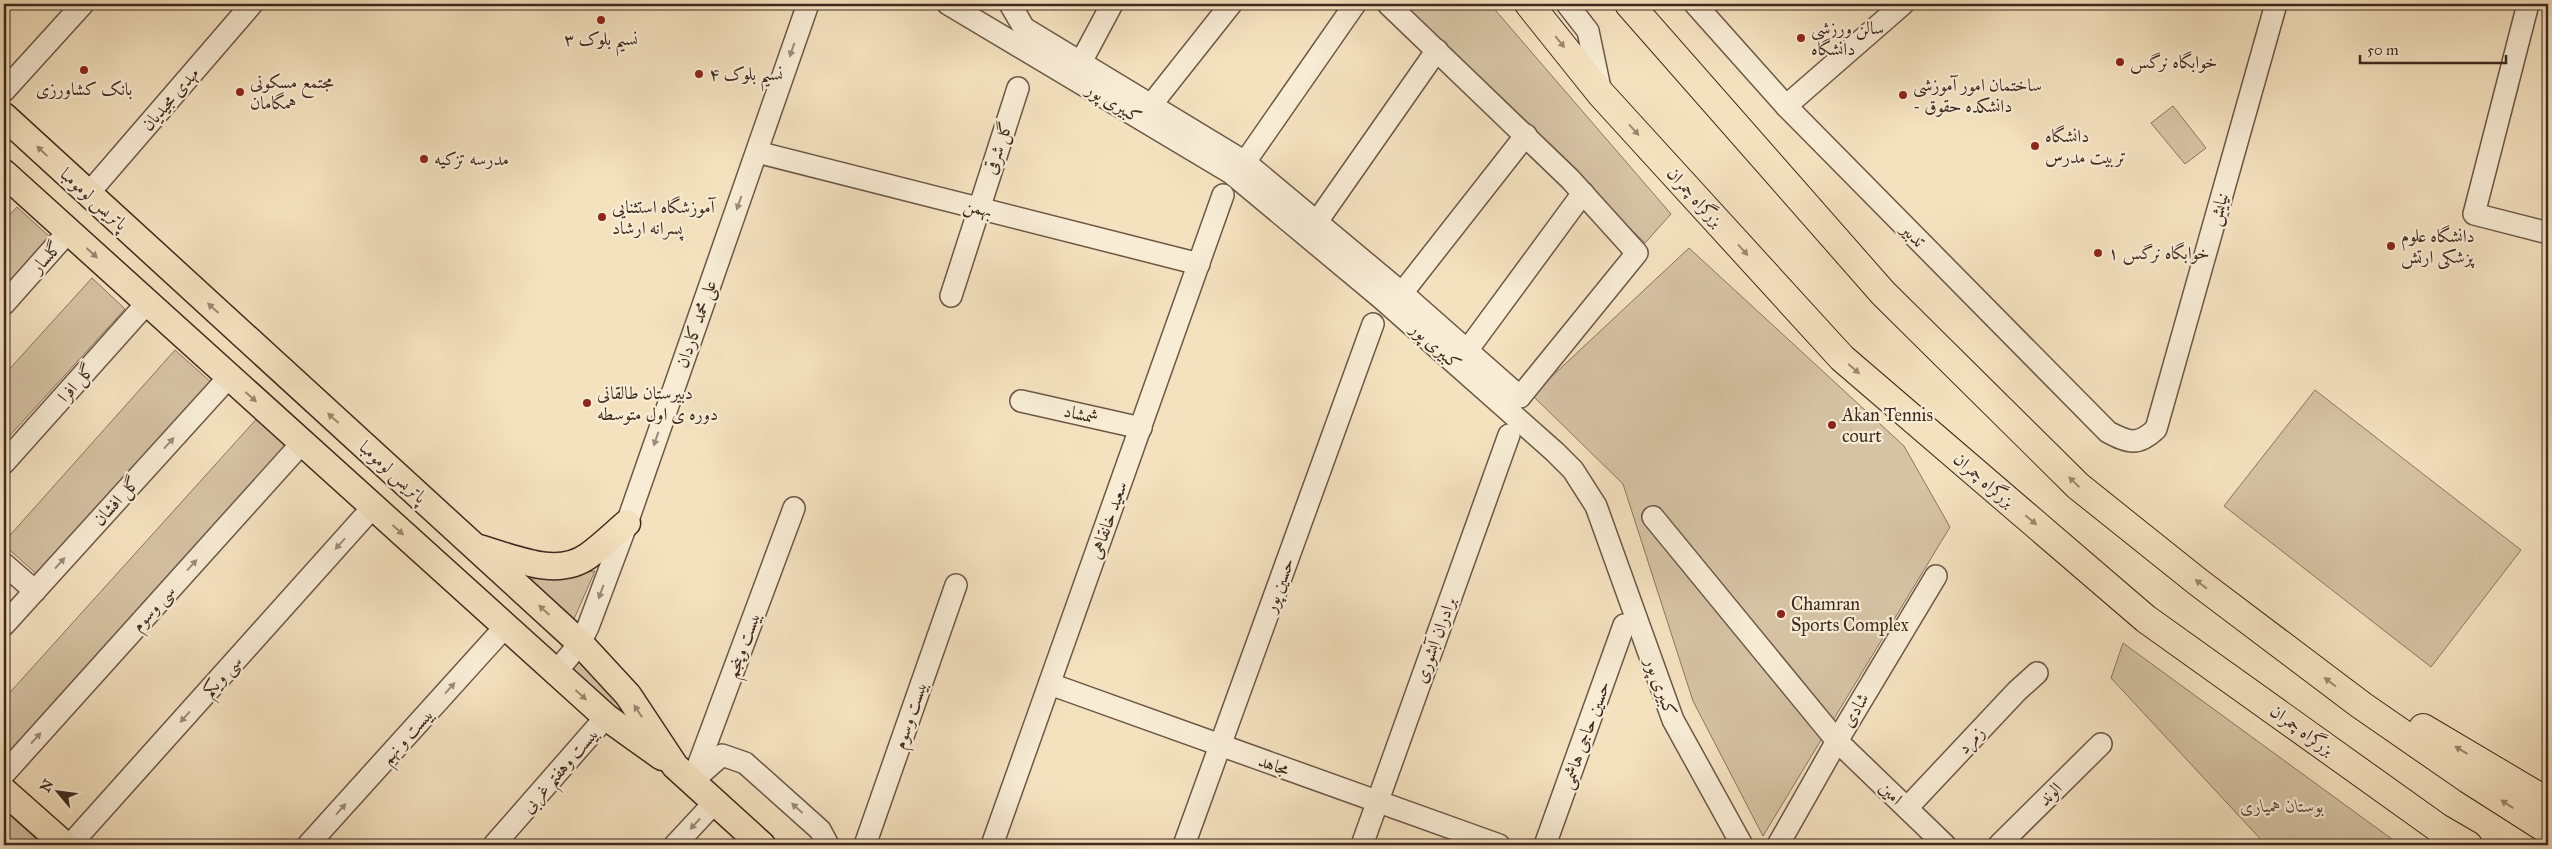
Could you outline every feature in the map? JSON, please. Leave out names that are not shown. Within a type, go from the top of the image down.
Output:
[{"type":"highway","name":"بزرگراه چمران","points":[[1529,4],[1601,94],[1842,358],[2146,619],[2444,836],[2468,845]]},
{"type":"highway","points":[[1630,4],[1883,293],[2078,486],[2198,582],[2361,705],[2468,779],[2548,830]]},
{"type":"highway","points":[[2361,705],[2380,706],[2400,714],[2548,802]]},
{"type":"main road","name":"پاتریس لومومبا","points":[[4,116],[580,643],[628,695],[684,774],[762,845]]},
{"type":"main road","points":[[4,174],[606,717],[684,774]]},
{"type":"main road","points":[[329,467],[359,475],[367,465],[366,453],[356,438]]},
{"type":"main road","points":[[474,546],[543,566],[566,566],[587,557],[626,523]]},
{"type":"main road","points":[[4,791],[64,845]]},
{"type":"street","points":[[4,91],[83,4]]},
{"type":"street","name":"مهدی مجیدیان","points":[[88,194],[252,4]]},
{"type":"street","name":"علی محمد کاردان","points":[[556,672],[580,643],[588,627],[808,4]]},
{"type":"street","name":"کبیری پور","points":[[948,4],[1231,173],[1381,298],[1555,452],[1572,470],[1596,506],[1674,720],[1742,845]]},
{"type":"street","points":[[1010,4],[1024,28],[1245,162],[1402,293],[1466,352],[1520,398],[1637,253],[1583,193],[1526,135],[1388,4]]},
{"type":"street","points":[[1081,62],[1112,4]]},
{"type":"street","points":[[1151,105],[1231,4]]},
{"type":"street","points":[[1245,162],[1355,4]]},
{"type":"street","points":[[1567,4],[1588,31],[1601,94]]},
{"type":"street","name":"تدبیر","points":[[1695,4],[1786,106],[2108,432],[2128,442],[2146,439]]},
{"type":"street","points":[[1786,106],[1903,4]]},
{"type":"street","name":"نیایش","points":[[2146,439],[2156,429],[2276,4]]},
{"type":"street","points":[[2528,4],[2474,214],[2548,233]]},
{"type":"street","points":[[1316,223],[1437,50]]},
{"type":"street","name":"گل شرقی","points":[[951,296],[1018,88]]},
{"type":"street","points":[[1402,293],[1526,135]]},
{"type":"street","name":"بهمن","points":[[757,152],[1199,264]]},
{"type":"street","points":[[1466,352],[1583,193]]},
{"type":"street","name":"سعید خانقاهی","points":[[992,845],[1223,195]]},
{"type":"street","name":"گلسار","points":[[4,304],[68,232]]},
{"type":"street","name":"گل افرا","points":[[4,463],[147,303]]},
{"type":"street","name":"حسین پور","points":[[1184,845],[1373,324]]},
{"type":"street","name":"گل افشان","points":[[4,625],[229,377]]},
{"type":"street","name":"شمشاد","points":[[1021,401],[1141,428]]},
{"type":"street","name":"برادران آبشوری","points":[[1362,845],[1509,435]]},
{"type":"street","name":"سی وسوم","points":[[4,774],[302,443]]},
{"type":"street","name":"سی ویکم","points":[[70,845],[373,507]]},
{"type":"street","name":"بیست وپنجم","points":[[684,774],[794,508]]},
{"type":"street","name":"امین","points":[[1654,517],[1837,741],[1945,845]]},
{"type":"street","points":[[4,564],[35,591]]},
{"type":"street","name":"شادی","points":[[1778,845],[1837,741],[1936,576]]},
{"type":"street","name":"بیست وسوم","points":[[865,845],[956,585]]},
{"type":"street","name":"حسین حاجی هاشمی","points":[[1546,845],[1624,625]]},
{"type":"street","name":"بیست و نهم","points":[[308,845],[505,627]]},
{"type":"street","name":"زمرد","points":[[1907,808],[2017,691],[2036,674]]},
{"type":"street","name":"مجاهد","points":[[1050,684],[1499,845]]},
{"type":"street","name":"بیست وهفتم غربی","points":[[494,845],[606,717]]},
{"type":"street","name":"الوند","points":[[1999,845],[2101,744]]},
{"type":"street","points":[[684,774],[722,755],[745,763],[820,830],[828,845]]},
{"type":"street","points":[[675,845],[714,802]]},
{"type":"green space","points":[[1403,4],[1490,4],[1671,214],[1645,243]]},
{"type":"green space","points":[[2173,106],[2206,148],[2185,164],[2151,123]]},
{"type":"green space","points":[[17,207],[50,237],[4,287],[4,221]]},
{"type":"green space","name":"Chamran Sports Complex","points":[[1689,248],[1904,446],[1950,527],[1763,836],[1693,701],[1623,484],[1532,395]]},
{"type":"green space","points":[[92,278],[125,309],[4,442],[4,375]]},
{"type":"green space","points":[[175,350],[213,384],[40,577],[4,545],[4,542]]},
{"type":"green space","points":[[2315,390],[2521,550],[2431,667],[2224,506]]},
{"type":"green space","points":[[261,414],[291,441],[4,758],[4,699]]},
{"type":"green space","points":[[595,571],[571,626],[525,580]]},
{"type":"green space","name":"بوستان همیاری","points":[[2123,643],[2400,845],[2266,845],[2111,678]]},
{"type":"green space","points":[[580,661],[642,723],[657,749],[568,674]]},
{"type":"green space","points":[[4,810],[43,845],[4,845]]},
{"type":"place","name":"نسیم بلوک ۳","points":[[601,20]]},
{"type":"place","name":"سالن ورزشی دانشگاه","points":[[1801,38]]},
{"type":"place","name":"خوابگاه نرگس","points":[[2120,62]]},
{"type":"place","name":"بانک کشاورزی","points":[[84,70]]},
{"type":"place","name":"نسیم بلوک ۴","points":[[699,74]]},
{"type":"place","name":"مجتمع مسکونی همگامان","points":[[240,92]]},
{"type":"place","name":"ساختمان امور آموزشی - دانشکده حقوق","points":[[1903,95]]},
{"type":"place","name":"دانشگاه تربیت مدرس","points":[[2035,146]]},
{"type":"place","name":"مدرسه تزکیه","points":[[424,159]]},
{"type":"place","name":"آموزشگاه استثنایی پسرانه ارشاد","points":[[602,217]]},
{"type":"place","name":"دانشگاه علوم پزشکی ارتش","points":[[2391,246]]},
{"type":"place","name":"خوابگاه نرگس ۱","points":[[2098,253]]},
{"type":"place","name":"دبیرستان طالقانی دوره ی اول متوسطه","points":[[587,403]]},
{"type":"place","name":"Akan Tennis court","points":[[1832,425]]},
{"type":"place","name":"Chamran Sports Complex","points":[[1781,614]]}]
